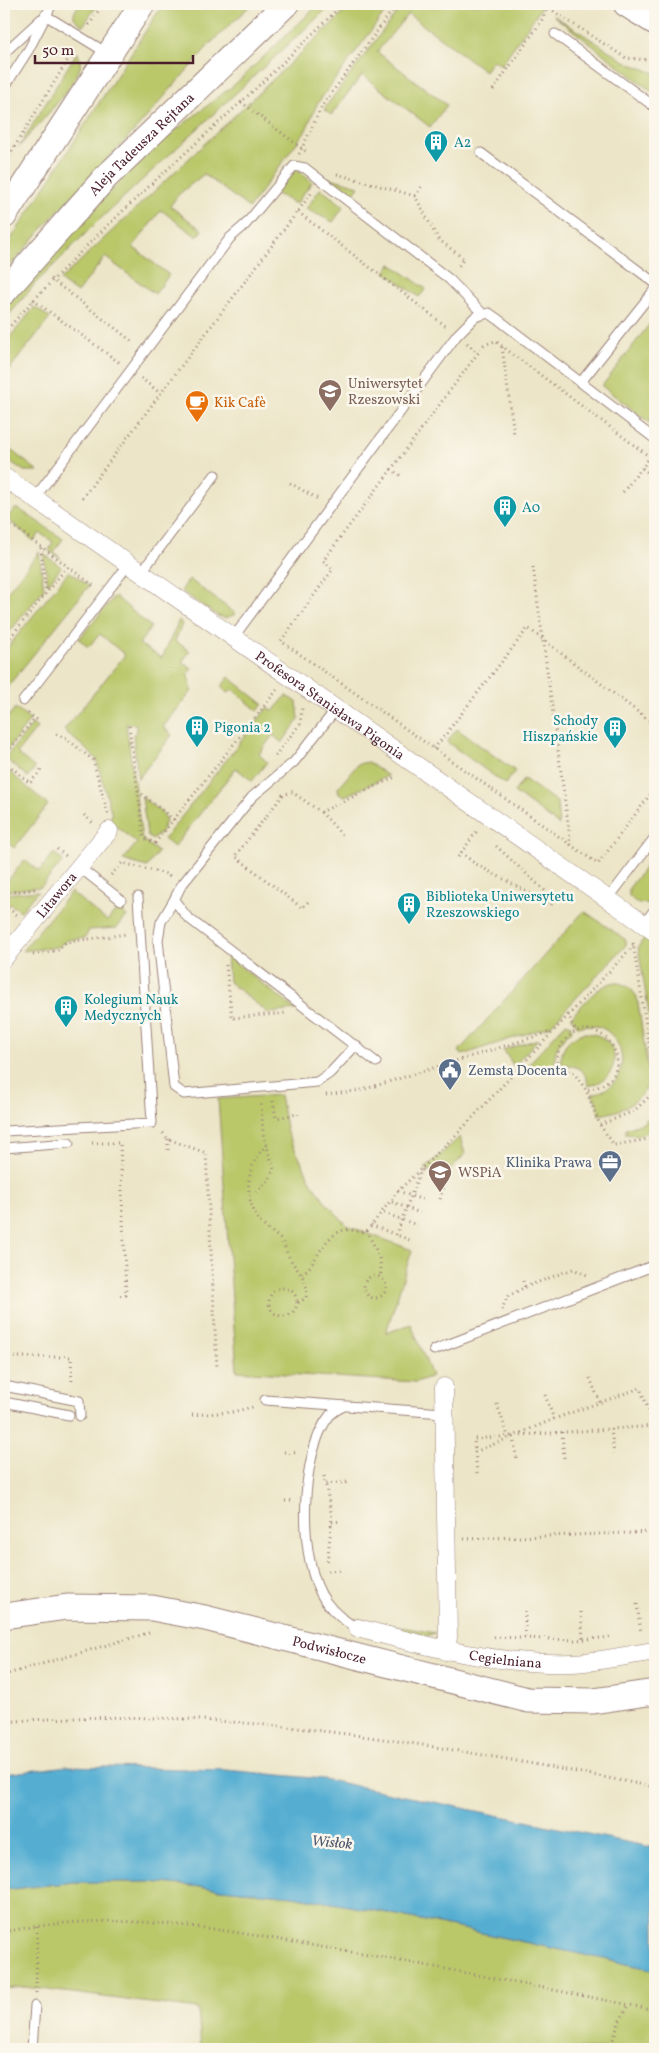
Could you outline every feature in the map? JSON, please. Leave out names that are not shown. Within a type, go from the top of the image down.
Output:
[{"type":"main road","points":[[4,216],[142,4]]},
{"type":"main road","name":"Aleja Tadeusza Rejtana","points":[[4,292],[105,178],[286,4]]},
{"type":"main road","points":[[626,4],[655,21]]},
{"type":"main road","points":[[640,4],[655,21]]},
{"type":"main road","name":"Podwisłocze","points":[[4,1616],[67,1607],[152,1608],[205,1618],[528,1700],[593,1701],[655,1692]]},
{"type":"street","name":"Profesora Stanisława Pigonia","points":[[6,484],[34,499],[337,708],[650,928]]},
{"type":"street","name":"Litawora","points":[[4,958],[109,831]]},
{"type":"street","points":[[444,1387],[448,1637],[446,1651]]},
{"type":"street","name":"Cegielniana","points":[[358,1628],[446,1651],[524,1662],[573,1663],[655,1651]]},
{"type":"lane","points":[[4,88],[30,48],[52,4]]},
{"type":"lane","points":[[45,15],[109,55]]},
{"type":"lane","points":[[4,53],[45,15]]},
{"type":"lane","points":[[556,34],[655,106]]},
{"type":"lane","points":[[481,153],[655,283]]},
{"type":"lane","points":[[34,499],[230,238],[246,224],[294,166],[305,168],[449,279],[483,314]]},
{"type":"lane","points":[[581,382],[655,289]]},
{"type":"lane","points":[[233,638],[457,335],[470,321],[483,314],[489,313],[499,320],[655,439]]},
{"type":"lane","points":[[23,701],[105,594],[134,569],[214,475]]},
{"type":"lane","points":[[337,708],[294,762],[252,798],[181,886],[161,922],[158,940],[174,1087],[184,1094],[317,1082],[330,1073],[356,1045]]},
{"type":"lane","points":[[608,899],[655,837]]},
{"type":"lane","points":[[83,862],[121,900]]},
{"type":"lane","points":[[4,1131],[152,1123],[138,897]]},
{"type":"lane","points":[[174,900],[188,917],[376,1062]]},
{"type":"lane","points":[[650,928],[655,909]]},
{"type":"lane","points":[[4,1148],[69,1143]]},
{"type":"lane","points":[[434,1350],[655,1265]]},
{"type":"lane","points":[[4,1386],[79,1401],[80,1416]]},
{"type":"lane","points":[[265,1400],[443,1413]]},
{"type":"lane","points":[[4,1402],[70,1415]]},
{"type":"lane","points":[[342,1407],[330,1414],[322,1428],[312,1454],[306,1481],[310,1559],[316,1584],[325,1602],[342,1620],[358,1628]]},
{"type":"lane","points":[[32,2049],[35,2006]]},
{"type":"path","points":[[4,164],[103,4]]},
{"type":"path","points":[[4,333],[51,279],[108,223],[241,102],[343,4]]},
{"type":"path","points":[[294,166],[322,106],[397,4]]},
{"type":"path","points":[[546,4],[556,13],[626,58],[648,60],[655,64]]},
{"type":"path","points":[[493,90],[541,22],[546,11],[546,4]]},
{"type":"path","points":[[241,102],[302,147],[329,171],[415,196],[438,239],[464,259],[449,279]]},
{"type":"path","points":[[82,498],[329,171]]},
{"type":"path","points":[[415,196],[423,184]]},
{"type":"path","points":[[298,212],[478,353]]},
{"type":"path","points":[[51,279],[134,342],[129,348]]},
{"type":"path","points":[[399,296],[401,293],[416,303]]},
{"type":"path","points":[[33,300],[160,393]]},
{"type":"path","points":[[623,492],[650,457],[495,342],[484,345],[323,561],[332,569],[280,640],[598,864],[655,788]]},
{"type":"path","points":[[502,347],[514,434]]},
{"type":"path","points":[[119,362],[124,355]]},
{"type":"path","points":[[642,468],[655,478]]},
{"type":"path","points":[[391,469],[401,476]]},
{"type":"path","points":[[290,483],[311,495]]},
{"type":"path","points":[[4,519],[105,594]]},
{"type":"path","points":[[41,548],[46,592]]},
{"type":"path","points":[[4,645],[67,567]]},
{"type":"path","points":[[533,567],[572,846]]},
{"type":"path","points":[[434,749],[528,628],[655,725]]},
{"type":"path","points":[[129,726],[144,838],[148,842],[155,843],[288,675]]},
{"type":"path","points":[[273,759],[300,724],[303,709],[296,693],[302,685]]},
{"type":"path","points":[[4,756],[35,718]]},
{"type":"path","points":[[56,734],[66,738],[93,760],[108,815],[109,831]]},
{"type":"path","points":[[4,762],[30,783],[40,770]]},
{"type":"path","points":[[321,812],[396,776],[404,781]]},
{"type":"path","points":[[138,791],[174,820]]},
{"type":"path","points":[[308,902],[302,908],[235,856],[283,794],[292,792],[321,812],[343,836]]},
{"type":"path","points":[[469,826],[485,837]]},
{"type":"path","points":[[458,857],[477,831]]},
{"type":"path","points":[[462,852],[474,863],[551,905],[556,900],[509,860],[492,842],[524,864]]},
{"type":"path","points":[[83,862],[110,876],[122,863],[167,874],[181,886]]},
{"type":"path","points":[[302,1274],[323,1246],[339,1233],[349,1230],[360,1233],[367,1231],[398,1191],[460,1131],[650,928]]},
{"type":"path","points":[[30,955],[59,950],[66,942],[140,933]]},
{"type":"path","points":[[223,944],[232,1018],[310,1011]]},
{"type":"path","points":[[635,944],[655,1080]]},
{"type":"path","points":[[568,1014],[576,1032]]},
{"type":"path","points":[[560,1072],[558,1053],[561,1044],[576,1032],[588,1030],[599,1032],[609,1039],[616,1049],[618,1061],[615,1072],[603,1085],[586,1090]]},
{"type":"path","points":[[319,1095],[362,1090],[551,1032]]},
{"type":"path","points":[[521,1066],[539,1070],[549,1076],[566,1070],[574,1073],[586,1090],[600,1125],[614,1144],[655,1138]]},
{"type":"path","points":[[600,1125],[634,1111],[655,1091]]},
{"type":"path","points":[[251,1102],[282,1099]]},
{"type":"path","points":[[272,1100],[276,1118],[298,1115]]},
{"type":"path","points":[[256,1192],[269,1180],[274,1169],[263,1134],[261,1101]]},
{"type":"path","points":[[152,1123],[168,1139],[206,1153],[217,1368]]},
{"type":"path","points":[[168,1139],[168,1150]]},
{"type":"path","points":[[69,1143],[120,1143],[126,1295],[117,1296]]},
{"type":"path","points":[[267,1145],[258,1152],[249,1177],[250,1200],[262,1224],[280,1239],[292,1261],[302,1274],[307,1286],[306,1298],[296,1304],[291,1312],[279,1315],[274,1312],[269,1301],[274,1291],[286,1288],[295,1296],[296,1304]]},
{"type":"path","points":[[396,1235],[421,1169]]},
{"type":"path","points":[[421,1169],[444,1185],[440,1199]]},
{"type":"path","points":[[398,1191],[423,1200]]},
{"type":"path","points":[[392,1202],[420,1213]]},
{"type":"path","points":[[384,1212],[417,1225]]},
{"type":"path","points":[[371,1225],[412,1241]]},
{"type":"path","points":[[367,1231],[380,1263],[380,1277],[385,1283],[383,1294],[378,1297],[368,1295],[364,1284],[366,1279],[371,1276],[380,1277]]},
{"type":"path","points":[[516,1290],[573,1269],[586,1274],[594,1288]]},
{"type":"path","points":[[522,1278],[525,1287]]},
{"type":"path","points":[[4,1357],[71,1357],[72,1383]]},
{"type":"path","points":[[590,1378],[600,1403]]},
{"type":"path","points":[[475,1452],[515,1436],[554,1419],[640,1388],[655,1426],[611,1428],[515,1436],[474,1438],[475,1452],[477,1473]]},
{"type":"path","points":[[544,1396],[554,1419]]},
{"type":"path","points":[[192,1415],[232,1412],[252,1407],[265,1400]]},
{"type":"path","points":[[497,1404],[508,1436]]},
{"type":"path","points":[[611,1428],[614,1454]]},
{"type":"path","points":[[562,1432],[564,1458]]},
{"type":"path","points":[[515,1436],[517,1461]]},
{"type":"path","points":[[284,1452],[297,1453]]},
{"type":"path","points":[[312,1454],[321,1463],[332,1522],[326,1572],[342,1570]]},
{"type":"path","points":[[326,1484],[350,1482]]},
{"type":"path","points":[[332,1522],[342,1521]]},
{"type":"path","points":[[446,1540],[655,1532]]},
{"type":"path","points":[[638,1604],[641,1632]]},
{"type":"path","points":[[524,1662],[525,1611]]},
{"type":"path","points":[[581,1612],[583,1639]]},
{"type":"path","points":[[4,1675],[160,1630]]},
{"type":"path","points":[[488,1636],[525,1639],[616,1637]]},
{"type":"path","points":[[4,1722],[54,1718],[135,1716],[286,1728],[424,1746],[655,1787]]},
{"type":"path","points":[[4,1932],[75,1921],[128,1920],[207,1928],[375,1956],[655,2010]]},
{"type":"path","points":[[35,2006],[37,1926]]},
{"type":"path","points":[[610,2049],[619,2022],[629,2005]]},
{"type":"path","points":[[619,2049],[630,2045],[655,2049]]},
{"type":"green space","points":[[79,4],[98,4],[83,26],[74,18],[74,13]]},
{"type":"green space","points":[[163,4],[252,4],[210,44],[137,128],[54,215],[4,273],[4,250]]},
{"type":"green space","points":[[319,4],[332,4],[97,222],[34,285],[4,321],[4,309],[39,266],[149,151],[234,85]]},
{"type":"green space","points":[[353,4],[391,4],[317,104],[306,130],[249,208],[204,174],[179,194],[170,206],[202,230],[197,237],[161,210],[133,247],[169,275],[155,294],[105,257],[77,293],[60,280]]},
{"type":"green space","points":[[403,4],[536,4],[541,8],[501,65],[493,60],[485,71],[408,14],[377,52],[447,105],[430,127],[362,75],[331,115],[324,109]]},
{"type":"green space","points":[[553,15],[628,63],[655,73],[655,94]]},
{"type":"green space","points":[[77,52],[80,58],[80,68],[76,77],[61,98],[19,147]]},
{"type":"green space","points":[[297,170],[312,182],[296,204],[273,192],[290,171]]},
{"type":"green space","points":[[330,178],[359,186],[350,199],[326,180]]},
{"type":"green space","points":[[320,189],[344,206],[333,222],[306,209]]},
{"type":"green space","points":[[391,264],[426,289],[419,297],[385,272]]},
{"type":"green space","points":[[35,307],[50,318],[4,376],[4,344]]},
{"type":"green space","points":[[655,317],[655,427],[602,386]]},
{"type":"green space","points":[[4,445],[38,471],[24,471],[4,457]]},
{"type":"green space","points":[[15,509],[19,509],[63,539],[54,551],[61,559],[49,551],[53,542],[40,533],[34,541],[6,518]]},
{"type":"green space","points":[[39,552],[44,589],[4,639],[4,596]]},
{"type":"green space","points":[[43,553],[61,567],[48,584]]},
{"type":"green space","points":[[69,571],[89,586],[4,691],[4,652]]},
{"type":"green space","points":[[189,579],[236,614],[225,618],[218,616],[181,591]]},
{"type":"green space","points":[[115,596],[151,627],[139,644],[162,658],[179,620],[182,624],[175,641],[190,651],[182,662],[192,669],[188,674],[192,691],[163,727],[172,735],[138,779],[133,734],[137,733],[136,724],[126,724],[142,839],[158,852],[147,867],[123,860],[137,843],[109,820],[112,815],[96,758],[64,730],[125,655],[100,634],[88,647],[79,639]]},
{"type":"green space","points":[[229,677],[263,704],[258,711],[232,689],[228,693],[221,687]]},
{"type":"green space","points":[[286,696],[297,702],[299,719],[282,743],[273,735],[259,754],[267,762],[252,781],[236,768],[174,847],[164,839],[268,707],[273,711]]},
{"type":"green space","points":[[15,708],[30,720],[4,754],[4,722]]},
{"type":"green space","points":[[33,724],[37,728],[17,753],[35,768],[28,777],[5,758]]},
{"type":"green space","points":[[457,729],[515,771],[505,784],[447,742]]},
{"type":"green space","points":[[368,762],[388,776],[345,796],[339,794],[338,788],[358,764]]},
{"type":"green space","points":[[4,767],[48,805],[14,848],[4,839]]},
{"type":"green space","points":[[524,779],[557,802],[559,825],[514,792]]},
{"type":"green space","points":[[142,797],[163,814],[166,821],[161,832],[152,840],[147,835]]},
{"type":"green space","points":[[54,853],[63,861],[41,887],[4,891],[4,882],[6,883],[24,860],[39,871]]},
{"type":"green space","points":[[655,854],[655,894],[648,903],[638,904],[629,896],[629,888]]},
{"type":"green space","points":[[38,891],[21,911],[4,901],[4,894]]},
{"type":"green space","points":[[71,892],[107,921],[118,909],[127,916],[117,928],[89,930],[85,938],[67,940],[58,947],[22,951]]},
{"type":"green space","points":[[584,911],[626,940],[626,945],[550,1026],[462,1055],[459,1051]]},
{"type":"green space","points":[[645,937],[655,944],[655,1025],[651,1025],[638,947]]},
{"type":"green space","points":[[227,956],[296,1010],[268,1013],[229,982]]},
{"type":"green space","points":[[615,982],[628,987],[637,997],[650,1082],[635,1101],[629,1105],[616,1111],[599,1115],[597,1103],[592,1094],[608,1088],[617,1078],[621,1065],[621,1052],[615,1040],[606,1030],[594,1025],[578,1027],[571,1017],[596,991]]},
{"type":"green space","points":[[566,1023],[571,1025],[572,1031],[558,1046],[555,1056],[555,1067],[548,1073],[538,1066],[528,1065]]},
{"type":"green space","points":[[584,1033],[597,1035],[606,1040],[612,1048],[614,1057],[613,1066],[608,1075],[600,1082],[588,1086],[585,1076],[580,1069],[561,1064],[562,1053],[566,1044],[569,1040]]},
{"type":"green space","points":[[538,1039],[514,1066],[503,1050]]},
{"type":"green space","points":[[280,1095],[287,1133],[311,1181],[328,1205],[348,1226],[412,1250],[386,1333],[411,1324],[432,1376],[416,1382],[237,1371],[218,1099]]},
{"type":"green space","points":[[655,1111],[655,1129],[639,1135],[626,1134],[626,1129],[643,1123]]},
{"type":"green space","points":[[460,1137],[465,1154],[442,1179],[425,1168]]},
{"type":"green space","points":[[350,1618],[435,1633],[423,1637],[366,1628]]},
{"type":"green space","points":[[74,1882],[151,1882],[293,1896],[388,1913],[655,1970],[655,2049],[201,2049],[198,2009],[25,1987],[4,1989],[4,1890]]},
{"type":"water","name":"Wisłok","points":[[67,1766],[226,1770],[323,1779],[655,1848],[655,1970],[388,1913],[293,1896],[151,1882],[74,1882],[4,1890],[4,1774]]},
{"type":"place","name":"A2","points":[[436,163]]},
{"type":"place","name":"Uniwersytet Rzeszowski","points":[[330,412]]},
{"type":"place","name":"Kik Cafè","points":[[197,423]]},
{"type":"place","name":"A0","points":[[505,528]]},
{"type":"place","name":"Pigonia 2","points":[[197,748]]},
{"type":"place","name":"Schody Hiszpańskie","points":[[615,749]]},
{"type":"place","name":"Biblioteka Uniwersytetu Rzeszowskiego","points":[[409,925]]},
{"type":"place","name":"Kolegium Nauk Medycznych","points":[[66,1028]]},
{"type":"place","name":"Zemsta Docenta","points":[[450,1091]]},
{"type":"place","name":"Klinika Prawa","points":[[610,1183]]},
{"type":"place","name":"WSPiA","points":[[440,1193]]}]
